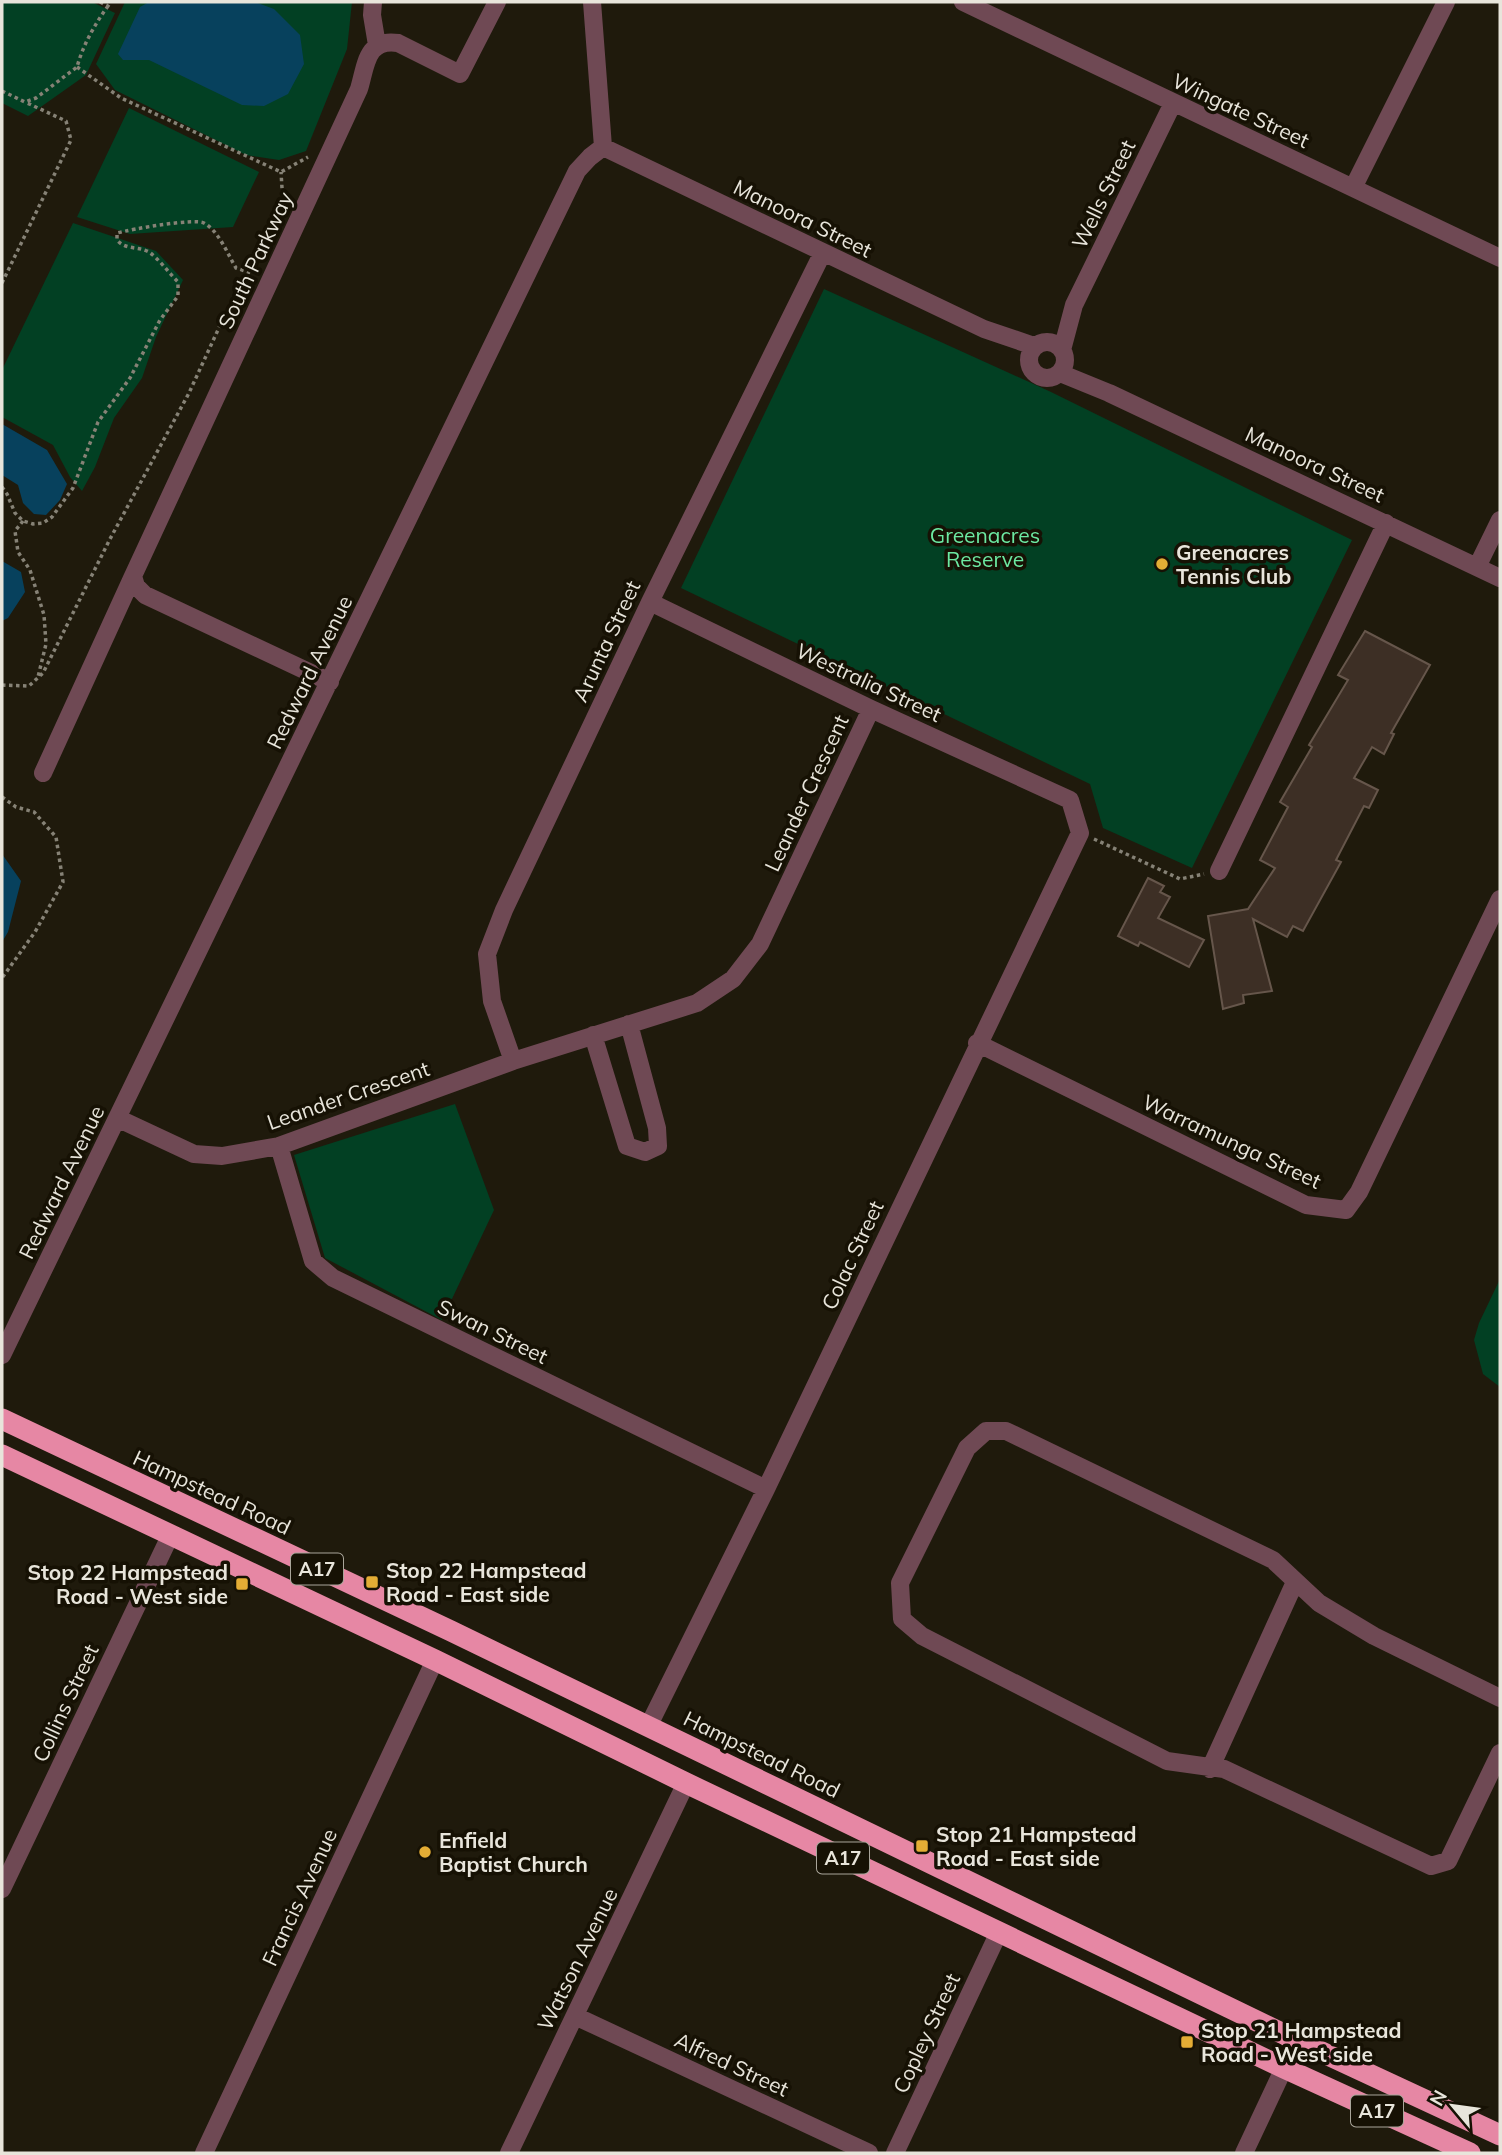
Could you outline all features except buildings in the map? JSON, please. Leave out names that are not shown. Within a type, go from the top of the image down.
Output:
[{"type":"highway","name":"Hampstead Road","points":[[2,1419],[451,1631],[1298,2041],[1500,2135]]},
{"type":"highway","name":"A17","points":[[2,1455],[435,1660],[999,1933],[1470,2153]]},
{"type":"highway","points":[[170,1536],[184,1507]]},
{"type":"highway","points":[[435,1660],[451,1631]]},
{"type":"highway","points":[[633,1756],[648,1727]]},
{"type":"highway","points":[[686,1783],[701,1752]]},
{"type":"highway","points":[[999,1933],[1013,1902]]},
{"type":"highway","points":[[1284,2068],[1298,2041]]},
{"type":"street","points":[[373,2],[372,15],[377,45],[388,41],[398,43],[460,74],[497,2]]},
{"type":"street","points":[[592,2],[603,147]]},
{"type":"street","name":"Wingate Street","points":[[963,2],[1500,258]]},
{"type":"street","points":[[1353,188],[1446,2]]},
{"type":"street","name":"South Parkway","points":[[43,773],[326,162],[359,89],[367,57],[377,45]]},
{"type":"street","name":"Wells Street","points":[[1036,349],[1073,305],[1173,103]]},
{"type":"street","name":"Manoora Street","points":[[603,147],[984,330],[1036,349]]},
{"type":"street","name":"Redward Avenue","points":[[2,1355],[577,171],[603,147]]},
{"type":"street","name":"Arunta Street","points":[[513,1061],[492,1000],[487,954],[504,910],[650,602],[823,252]]},
{"type":"street","name":"Wells Street","points":[[1062,361],[1073,305]]},
{"type":"street","points":[[1053,343],[1062,361],[1049,379],[1037,376],[1031,371],[1036,349],[1053,343]]},
{"type":"street","name":"Manoora Street","points":[[1062,361],[1109,393],[1500,578]]},
{"type":"street","points":[[1477,568],[1500,520]]},
{"type":"street","points":[[1219,871],[1386,523]]},
{"type":"street","points":[[133,576],[135,586],[145,595],[330,682]]},
{"type":"street","name":"Westralia Street","points":[[650,602],[871,709],[1070,800],[1080,833]]},
{"type":"street","name":"Leander Crescent","points":[[117,1118],[194,1154],[222,1156],[279,1146],[513,1061],[697,1003],[733,979],[766,932],[871,709]]},
{"type":"street","name":"Colac Street","points":[[648,1727],[766,1489],[1080,833]]},
{"type":"street","name":"Warramunga Street","points":[[977,1044],[1306,1205],[1346,1210],[1359,1192],[1500,899]]},
{"type":"street","points":[[593,1035],[627,1146],[645,1153],[659,1146],[657,1128],[629,1024]]},
{"type":"street","name":"Swan Street","points":[[279,1146],[313,1261],[333,1278],[766,1489]]},
{"type":"street","points":[[1500,1698],[1374,1636],[1319,1603],[1273,1560],[1006,1431],[986,1431],[967,1448],[900,1583],[902,1619],[922,1636],[1167,1761],[1224,1769],[1431,1866],[1448,1861],[1500,1753]]},
{"type":"street","name":"Collins Street","points":[[2,1889],[170,1536]]},
{"type":"street","points":[[1210,1769],[1295,1582]]},
{"type":"street","name":"Francis Avenue","points":[[204,2153],[435,1660]]},
{"type":"street","name":"Watson Avenue","points":[[509,2153],[686,1783]]},
{"type":"street","name":"Copley Street","points":[[895,2153],[999,1933]]},
{"type":"street","name":"Alfred Street","points":[[575,2016],[869,2153]]},
{"type":"street","points":[[1244,2153],[1284,2068]]},
{"type":"path","points":[[25,102],[36,98],[77,68],[80,55],[96,22],[110,4],[100,2]]},
{"type":"path","points":[[77,68],[121,98],[281,172]]},
{"type":"path","points":[[2,91],[66,121],[71,140],[2,283]]},
{"type":"path","points":[[281,172],[312,155],[326,162]]},
{"type":"path","points":[[2,685],[29,686],[43,673],[110,539],[189,393],[223,319],[242,296],[261,246],[283,204],[281,172]]},
{"type":"path","points":[[2,487],[15,513],[23,521],[43,523],[52,517],[73,488],[97,422],[130,378],[160,320],[178,296],[178,282],[148,252],[121,245],[117,240],[117,233],[190,220],[204,223],[211,229],[236,268],[251,273]]},
{"type":"path","points":[[23,521],[15,531],[18,552],[30,569],[44,615],[46,644],[38,677]]},
{"type":"path","points":[[2,797],[16,807],[34,812],[56,837],[62,882],[35,932],[2,978]]},
{"type":"path","points":[[1080,833],[1180,879],[1219,871]]},
{"type":"green space","points":[[2,2],[92,2],[115,13],[86,75],[28,116],[2,103]]},
{"type":"green space","points":[[125,2],[352,2],[347,49],[306,151],[279,160],[246,155],[115,90],[96,64]]},
{"type":"green space","points":[[129,108],[259,172],[233,227],[130,234],[77,217]]},
{"type":"green space","points":[[73,223],[156,251],[183,280],[156,337],[142,378],[114,418],[95,467],[82,491],[70,477],[53,445],[2,417],[2,370]]},
{"type":"green space","name":"Greenacres Reserve","points":[[824,289],[1051,392],[1352,540],[1192,868],[1103,828],[1090,784],[681,588]]},
{"type":"green space","points":[[455,1104],[494,1210],[442,1320],[325,1258],[294,1155]]},
{"type":"green space","points":[[1500,1279],[1500,1387],[1483,1374],[1474,1340]]},
{"type":"water","points":[[149,2],[255,2],[274,9],[300,35],[304,64],[288,94],[264,106],[242,105],[149,60],[123,60],[118,54],[140,7]]},
{"type":"water","points":[[2,424],[47,450],[67,484],[60,500],[46,515],[34,514],[23,503],[18,485],[2,475]]},
{"type":"water","points":[[2,561],[21,572],[25,592],[8,618],[2,621]]},
{"type":"water","points":[[2,854],[21,881],[8,932],[2,942]]},
{"type":"place","name":"Greenacres Tennis Club","points":[[1162,564]]},
{"type":"place","name":"Stop 22 Hampstead Road - East side","points":[[372,1582]]},
{"type":"place","name":"Stop 22 Hampstead Road - West side","points":[[242,1584]]},
{"type":"place","name":"Stop 21 Hampstead Road - East side","points":[[922,1846]]},
{"type":"place","name":"Enfield Baptist Church","points":[[425,1852]]},
{"type":"place","name":"Stop 21 Hampstead Road - West side","points":[[1187,2042]]}]
